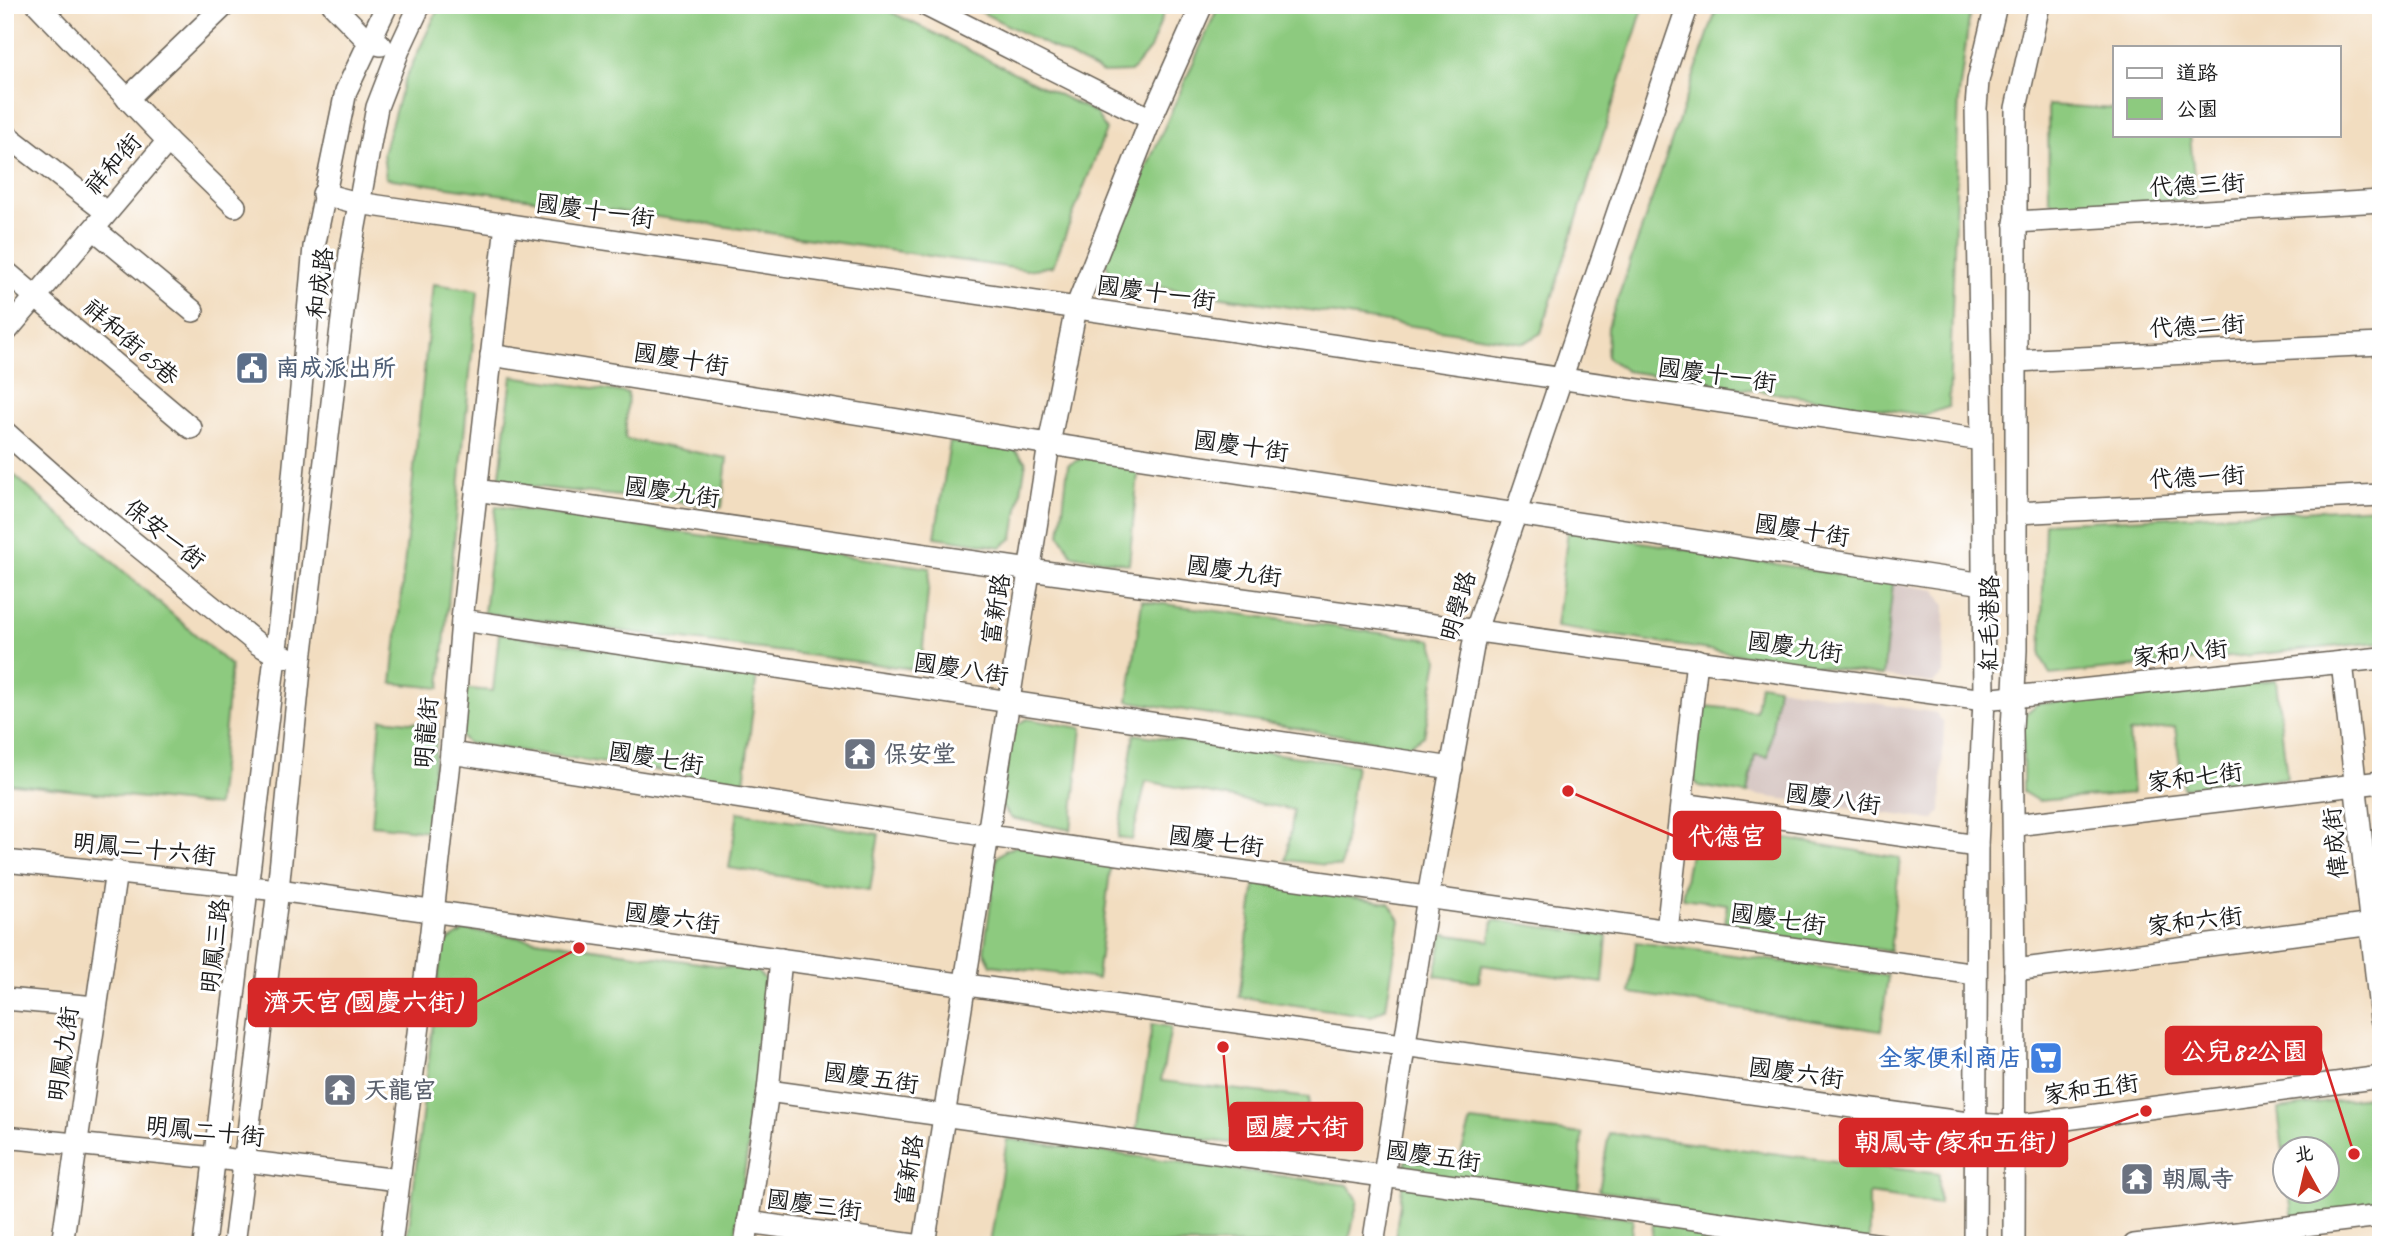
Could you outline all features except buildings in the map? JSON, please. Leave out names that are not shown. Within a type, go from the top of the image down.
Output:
[{"type":"street","name":"祥和街","points":[[5,333],[168,141],[38,5]]},
{"type":"street","points":[[127,99],[225,5]]},
{"type":"street","points":[[332,5],[369,42],[399,50]]},
{"type":"street","name":"和成路","points":[[275,654],[314,247],[323,194],[346,91],[387,5]]},
{"type":"street","name":"和成路","points":[[301,660],[358,202],[377,107],[399,50],[421,5]]},
{"type":"street","points":[[925,5],[1151,119]]},
{"type":"street","name":"富新路","points":[[924,1245],[1049,444],[1076,308],[1151,119],[1202,5]]},
{"type":"street","name":"明學路","points":[[1373,1245],[1428,897],[1476,630],[1688,5]]},
{"type":"street","name":"紅毛港路","points":[[1975,1245],[1977,846],[1984,699],[1976,108],[1978,81],[1996,5]]},
{"type":"street","name":"紅毛港路","points":[[2014,1245],[2015,825],[2012,730],[2016,650],[2015,108],[2039,5]]},
{"type":"street","points":[[5,134],[193,311]]},
{"type":"street","points":[[168,141],[235,206]]},
{"type":"street","name":"國慶十一街","points":[[323,194],[358,202],[506,224],[1982,440]]},
{"type":"street","name":"代德三街","points":[[2015,222],[2381,201]]},
{"type":"street","name":"明龍街","points":[[391,1245],[434,911],[451,753],[461,620],[506,224]]},
{"type":"street","name":"祥和街65巷","points":[[5,271],[191,428]]},
{"type":"street","name":"代德二街","points":[[2015,361],[2381,344]]},
{"type":"street","name":"國慶十街","points":[[491,355],[1049,444],[1984,584]]},
{"type":"street","name":"保安一街","points":[[5,432],[85,503],[258,644],[275,654],[301,660]]},
{"type":"street","name":"國慶九街","points":[[476,490],[1030,569],[1984,699]]},
{"type":"street","name":"代德一街","points":[[2016,513],[2381,495]]},
{"type":"street","name":"國慶八街","points":[[461,620],[1452,768]]},
{"type":"street","name":"明鳳三路","points":[[204,1245],[275,654]]},
{"type":"street","name":"家和八街","points":[[1984,699],[2381,658]]},
{"type":"street","points":[[234,1245],[278,890],[301,660]]},
{"type":"street","points":[[1668,930],[1697,660]]},
{"type":"street","name":"偉成街","points":[[2342,662],[2355,785],[2376,924],[2381,1019]]},
{"type":"street","name":"國慶七街","points":[[451,753],[989,836],[1976,974]]},
{"type":"street","name":"家和七街","points":[[2015,825],[2381,782]]},
{"type":"street","name":"國慶八街","points":[[1682,804],[1977,846]]},
{"type":"street","name":"明鳳二十六街","points":[[5,861],[278,890]]},
{"type":"street","name":"明鳳九街","points":[[62,1245],[116,872]]},
{"type":"street","name":"國慶六街","points":[[278,890],[1975,1124]]},
{"type":"street","name":"家和六街","points":[[2015,970],[2376,924]]},
{"type":"street","points":[[745,1245],[768,1091],[781,959]]},
{"type":"street","points":[[5,999],[96,1007]]},
{"type":"street","name":"家和五街","points":[[1975,1124],[2013,1126],[2381,1077]]},
{"type":"street","name":"國慶五街","points":[[768,1091],[1882,1245]]},
{"type":"street","name":"明鳳二十街","points":[[5,1137],[244,1161],[398,1180]]},
{"type":"street","points":[[2134,1245],[2381,1216]]},
{"type":"street","name":"國慶三街","points":[[748,1222],[914,1245]]},
{"type":"shaded area","points":[[1893,583],[1936,590],[1945,605],[1944,673],[1933,683],[1883,676]]},
{"type":"shaded area","points":[[1778,687],[1936,713],[1944,724],[1941,811],[1933,820],[1748,794],[1755,755],[1768,756]]},
{"type":"green space","points":[[440,5],[877,5],[1096,113],[1106,130],[1053,266],[1027,270],[386,178],[383,153],[403,84]]},
{"type":"green space","points":[[967,5],[1167,5],[1150,49],[1131,72],[1103,73]]},
{"type":"green space","points":[[1219,5],[1644,5],[1541,333],[1524,343],[1112,280],[1105,260]]},
{"type":"green space","points":[[1718,5],[1971,5],[1959,94],[1949,407],[1924,415],[1626,371],[1607,357],[1608,327]]},
{"type":"green space","points":[[2048,105],[2113,109],[2113,136],[2190,136],[2196,199],[2060,208],[2049,199]]},
{"type":"green space","points":[[433,284],[478,290],[440,688],[392,683]]},
{"type":"green space","points":[[512,376],[628,393],[625,439],[727,458],[722,507],[499,483]]},
{"type":"green space","points":[[950,442],[1015,450],[1026,462],[1013,538],[1001,547],[935,537]]},
{"type":"green space","points":[[1084,457],[1139,464],[1129,564],[1072,555],[1060,535],[1068,465]]},
{"type":"green space","points":[[5,467],[231,666],[217,806],[5,783]]},
{"type":"green space","points":[[496,506],[930,568],[921,670],[484,613]]},
{"type":"green space","points":[[2381,507],[2381,642],[2050,675],[2041,656],[2045,523]]},
{"type":"green space","points":[[1568,530],[1893,583],[1883,676],[1556,627]]},
{"type":"green space","points":[[1142,601],[1432,640],[1438,659],[1424,736],[1407,746],[1128,701]]},
{"type":"green space","points":[[499,633],[757,673],[744,783],[467,743],[459,734],[459,688],[493,691]]},
{"type":"green space","points":[[2276,680],[2287,778],[2183,788],[2175,727],[2129,733],[2133,793],[2038,801],[2023,792],[2023,716],[2037,704]]},
{"type":"green space","points":[[1760,684],[1778,687],[1768,757],[1755,755],[1748,794],[1699,786],[1690,776],[1704,706],[1756,711]]},
{"type":"green space","points":[[381,719],[438,725],[427,831],[372,825]]},
{"type":"green space","points":[[1027,719],[1082,728],[1071,830],[1011,818],[1001,806],[1011,728]]},
{"type":"green space","points":[[1134,734],[1356,765],[1341,867],[1286,860],[1294,810],[1146,781],[1132,840],[1118,838]]},
{"type":"green space","points":[[738,812],[879,834],[870,890],[729,868]]},
{"type":"green space","points":[[1704,825],[1900,858],[1890,951],[1724,931],[1727,904],[1682,898],[1693,835]]},
{"type":"green space","points":[[1017,846],[1111,863],[1097,979],[991,965],[984,951],[997,857]]},
{"type":"green space","points":[[1255,883],[1389,903],[1400,920],[1386,1008],[1371,1016],[1239,997]]},
{"type":"green space","points":[[1493,920],[1607,936],[1603,983],[1482,965],[1479,982],[1435,976],[1443,934],[1490,941]]},
{"type":"green space","points":[[465,930],[756,971],[771,985],[734,1245],[407,1245],[442,945]]},
{"type":"green space","points":[[1636,942],[1888,976],[1881,1031],[1630,993]]},
{"type":"green space","points":[[1152,1024],[1171,1027],[1161,1081],[1309,1098],[1303,1151],[1136,1132]]},
{"type":"green space","points":[[2374,1096],[2381,1148],[2381,1208],[2293,1220],[2291,1204],[2340,1204],[2340,1134],[2281,1134],[2278,1109]]},
{"type":"green space","points":[[1471,1121],[1582,1134],[1578,1214],[1633,1218],[1630,1245],[1394,1245],[1406,1160],[1457,1167]]},
{"type":"green space","points":[[1609,1133],[1939,1174],[1939,1204],[1869,1194],[1869,1245],[1650,1245],[1657,1199],[1599,1191]]},
{"type":"green space","points":[[1007,1139],[1348,1185],[1358,1200],[1348,1245],[1295,1242],[1294,1245],[990,1244]]},
{"type":"place","name":"南成派出所","points":[[252,368]]},
{"type":"place","name":"保安堂","points":[[860,754]]},
{"type":"place","name":"代德宮","points":[[1568,791]]},
{"type":"place","name":"濟天宮(國慶六街)","points":[[579,948]]},
{"type":"place","name":"國慶六街","points":[[1223,1047]]},
{"type":"place","name":"全家便利商店","points":[[2046,1058]]},
{"type":"place","name":"天龍宮","points":[[340,1090]]},
{"type":"place","name":"朝鳳寺(家和五街)","points":[[2146,1111]]},
{"type":"place","name":"公兒82公園","points":[[2354,1154]]},
{"type":"place","name":"朝鳳寺","points":[[2137,1179]]}]
